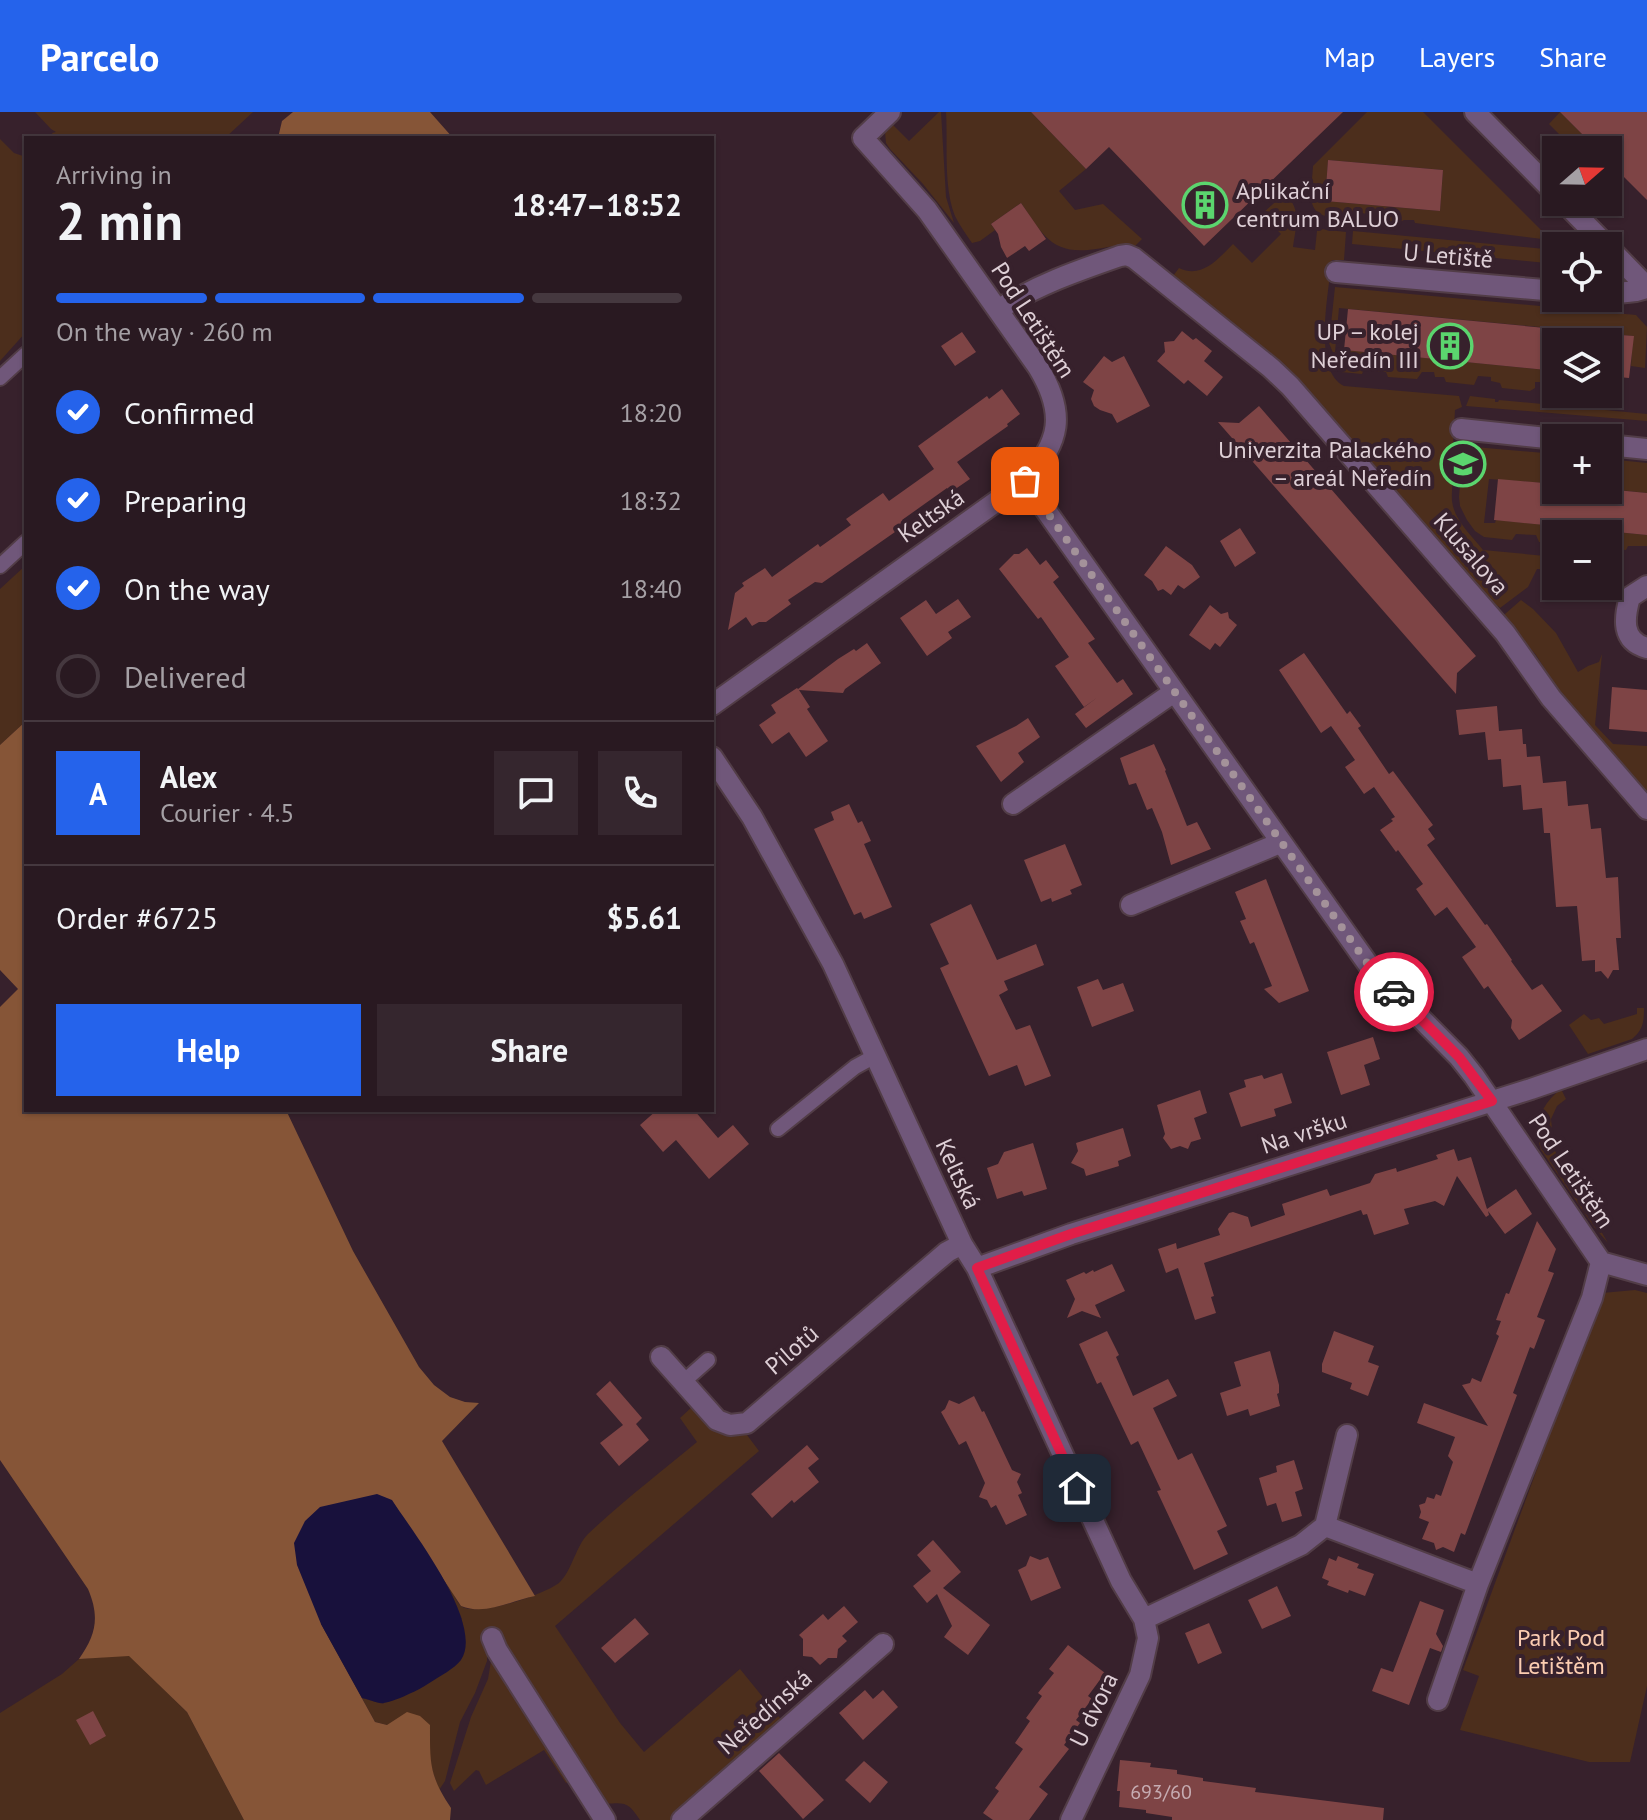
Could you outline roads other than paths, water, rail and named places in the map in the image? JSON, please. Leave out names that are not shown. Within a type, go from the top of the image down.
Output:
[{"type":"street","name":"Pod Letištěm","points":[[890,112],[863,138],[927,210],[1043,375],[1053,395],[1057,425],[1054,439],[1039,466],[1025,481],[1370,967],[1459,1057],[1601,1262],[1592,1298],[1478,1584],[1438,1700]]},
{"type":"street","points":[[1475,112],[1542,180]]},
{"type":"street","points":[[1577,216],[1593,232]]},
{"type":"street","name":"Klusalova","points":[[998,310],[1048,282],[1120,256],[1134,258],[1282,378],[1505,633],[1551,698],[1647,809]]},
{"type":"street","points":[[1622,262],[1647,288],[1622,292]]},
{"type":"street","name":"U Letiště","points":[[1336,272],[1542,290]]},
{"type":"street","points":[[1461,429],[1542,438]]},
{"type":"street","points":[[1622,446],[1647,449]]},
{"type":"street","name":"Keltská","points":[[714,704],[1025,481]]},
{"type":"street","points":[[1647,586],[1630,597],[1626,619],[1630,639],[1647,648]]},
{"type":"street","points":[[1013,804],[1174,692]]},
{"type":"street","name":"Keltská","points":[[714,760],[752,817],[833,964],[1121,1581],[1144,1619]]},
{"type":"street","points":[[1131,905],[1280,843]]},
{"type":"street","name":"Na vršku","points":[[977,1268],[1071,1234],[1647,1049]]},
{"type":"street","name":"Pilotů","points":[[661,1357],[717,1420],[730,1425],[747,1423],[947,1252],[962,1244]]},
{"type":"street","points":[[1601,1262],[1647,1275]]},
{"type":"street","points":[[1144,1619],[1301,1545],[1325,1526],[1347,1435]]},
{"type":"street","points":[[1325,1526],[1478,1584]]},
{"type":"street","name":"U dvora","points":[[1071,1820],[1140,1675],[1148,1638],[1144,1619]]},
{"type":"street","points":[[492,1638],[605,1820]]},
{"type":"street","name":"Neředínská","points":[[682,1820],[883,1644]]},
{"type":"lane","points":[[0,378],[24,356]]},
{"type":"lane","points":[[0,566],[24,544]]},
{"type":"lane","points":[[778,1129],[855,1067],[875,1056]]},
{"type":"lane","points":[[682,1383],[708,1360]]},
{"type":"place","name":"Aplikační centrum BALUO","points":[[1205,205]]},
{"type":"place","name":"UP – kolej Neředín III","points":[[1450,346]]},
{"type":"place","name":"Univerzita Palackého – areál Neředín","points":[[1463,464]]},
{"type":"park label","name":"Park Pod Letištěm","points":[[1561,1652]]}]
